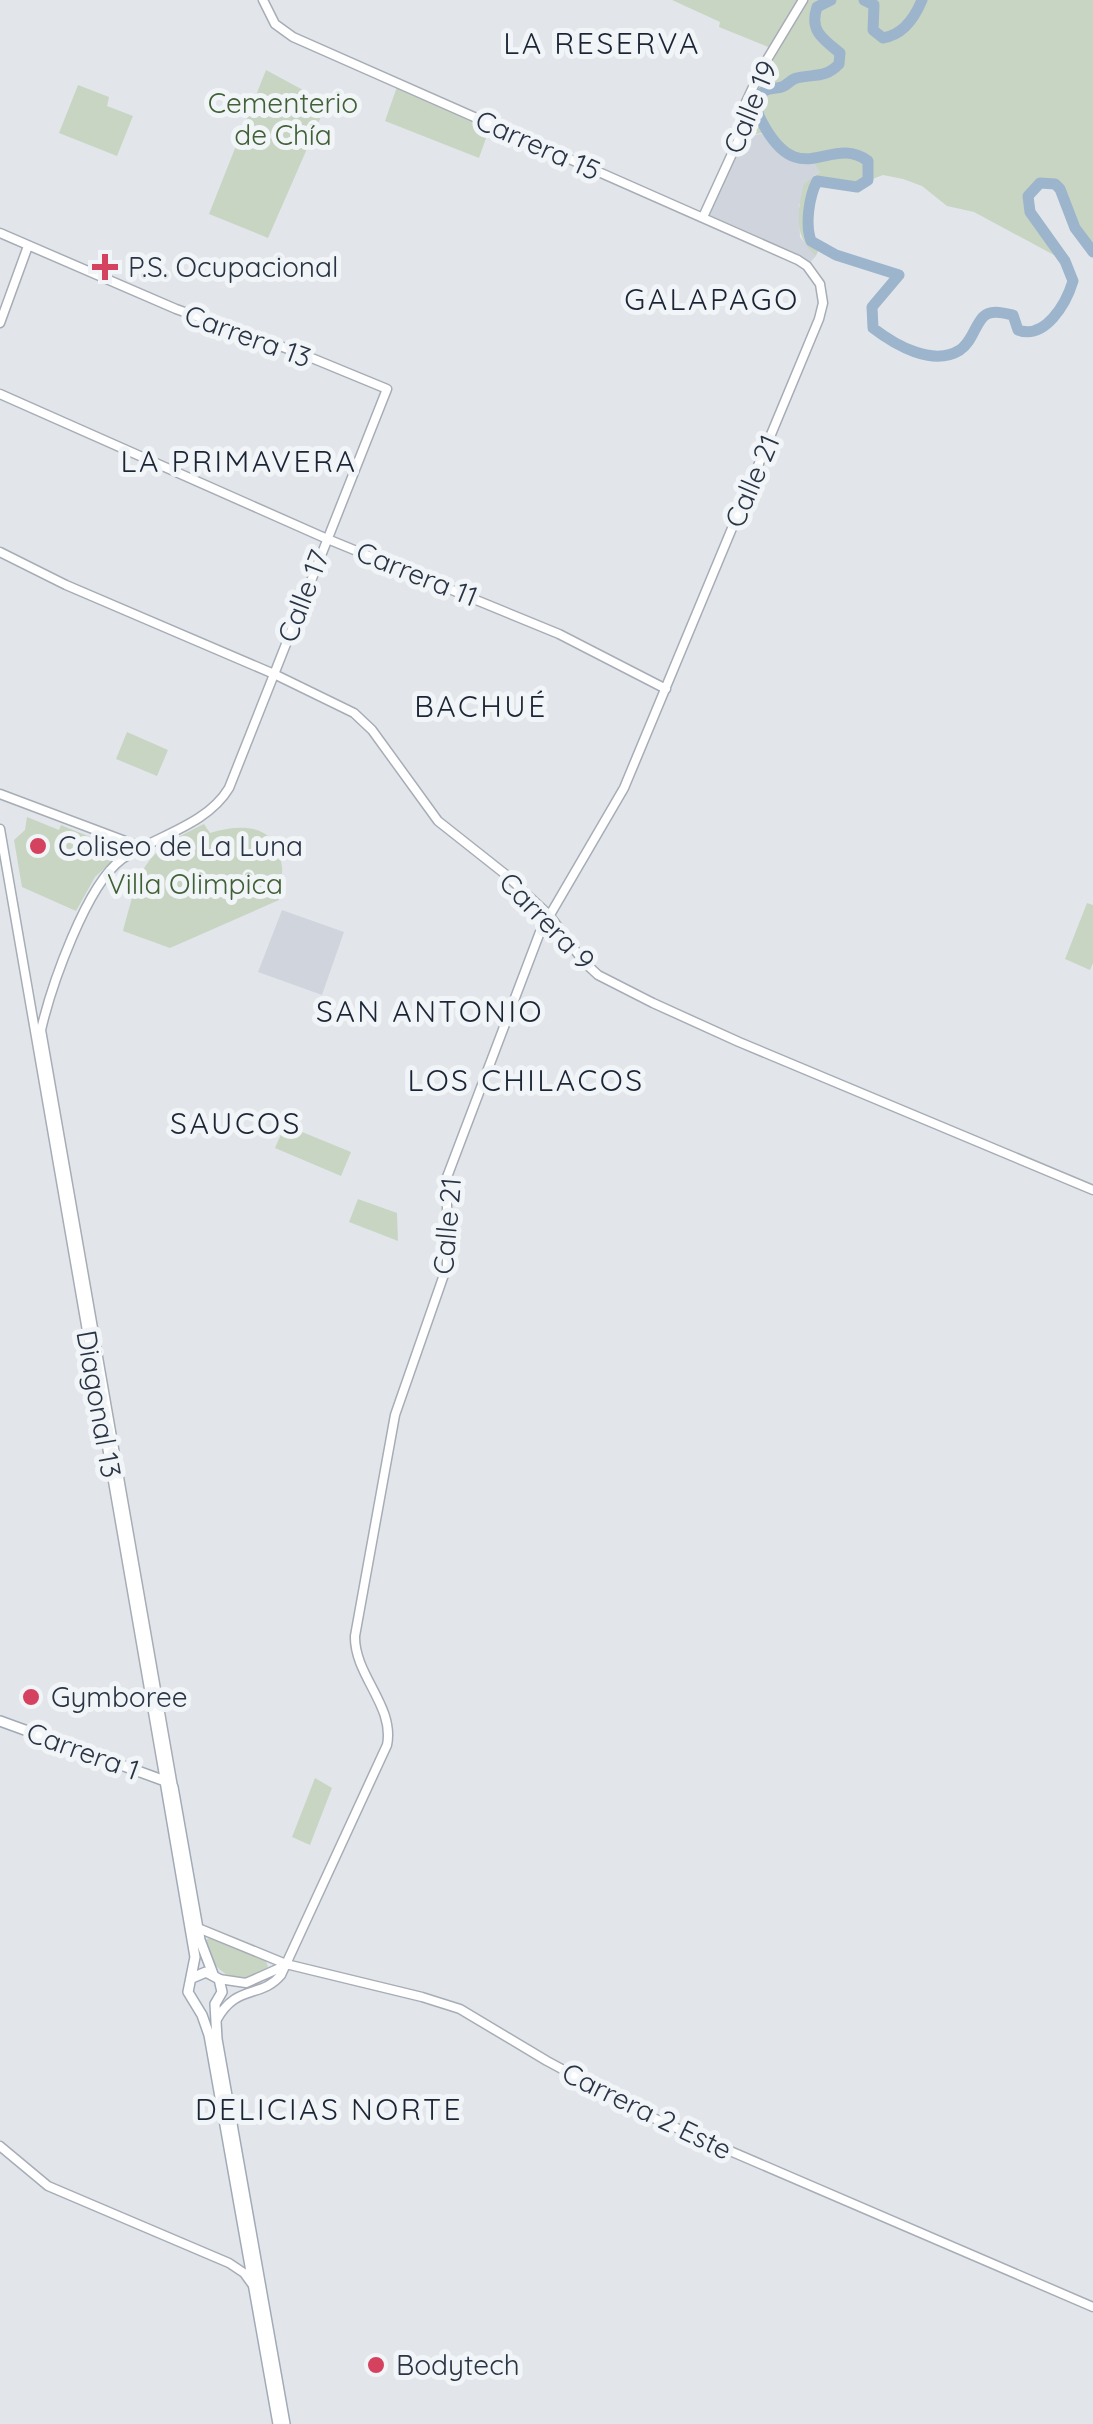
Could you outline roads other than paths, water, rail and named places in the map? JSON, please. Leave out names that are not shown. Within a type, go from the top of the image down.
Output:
[{"type":"main road","name":"Carrera 1","points":[[0,1721],[169,1784]]},
{"type":"main road","name":"Diagonal 13","points":[[169,1784],[202,1952],[216,1976]]},
{"type":"main road","name":"Diagonal 13","points":[[169,1784],[195,1956],[192,1978]]},
{"type":"main road","points":[[202,1972],[216,1976],[222,1992],[215,2004],[216,2022],[281,2424],[209,2036],[188,1992],[192,1978],[202,1972]]},
{"type":"main road","points":[[196,2004],[215,2004]]},
{"type":"street","name":"Carrera 15","points":[[263,0],[275,24],[294,38],[798,260],[808,266],[820,284]]},
{"type":"street","name":"Calle 19","points":[[703,217],[745,123],[745,107],[754,85],[803,0]]},
{"type":"street","name":"Carrera 13","points":[[0,233],[176,310],[302,354],[387,390]]},
{"type":"street","points":[[1,318],[28,246]]},
{"type":"street","name":"Calle 21","points":[[216,2022],[242,1993],[274,1983],[286,1964],[387,1745],[388,1724],[354,1642],[396,1415],[445,1276],[448,1177],[540,932],[624,788],[666,689],[819,319],[823,302],[820,284]]},
{"type":"street","name":"Calle 17","points":[[219,802],[234,777],[387,390]]},
{"type":"street","name":"Carrera 11","points":[[0,394],[326,538],[560,634],[666,689]]},
{"type":"street","name":"Carrera 9","points":[[0,552],[80,592],[337,702],[360,718],[438,821],[550,916],[589,968],[652,1004],[1093,1190]]},
{"type":"street","points":[[0,796],[128,845],[144,846]]},
{"type":"street","points":[[0,796],[121,845],[126,850],[124,858]]},
{"type":"street","name":"Diagonal 13","points":[[169,1784],[42,1038],[49,1006],[90,897],[106,874],[124,858],[191,822],[219,802]]},
{"type":"street","name":"Diagonal 13","points":[[0,829],[169,1784]]},
{"type":"street","points":[[25,980],[30,984],[36,1014],[49,1006]]},
{"type":"street","name":"Carrera 2 Este","points":[[198,1928],[286,1964],[460,2009],[651,2117],[1093,2307]]},
{"type":"street","points":[[263,1978],[270,1967],[264,1956]]},
{"type":"street","points":[[216,1976],[236,1984],[263,1978],[286,1964]]},
{"type":"street","points":[[0,2146],[45,2184],[222,2260],[244,2273],[254,2288]]},
{"type":"street","points":[[222,2260],[241,2254],[244,2240]]},
{"type":"waterway","points":[[831,0],[817,7],[815,22],[819,34],[840,53],[839,64],[824,74],[795,79],[764,91],[757,107],[762,122],[789,155],[802,159],[841,153],[868,161],[868,180],[857,187],[817,181],[808,227],[811,241],[836,255],[899,275],[872,307],[873,328],[903,347],[938,356],[964,347],[989,313],[1013,315],[1018,330],[1028,332],[1045,325],[1060,309],[1073,281],[1065,261],[1030,212],[1028,196],[1040,183],[1055,184],[1060,189],[1075,228],[1093,252]]},
{"type":"waterway","points":[[864,0],[874,5],[873,30],[883,38],[907,24],[922,0]]},
{"type":"place","name":"P.S. Ocupacional","points":[[105,267]]},
{"type":"place","name":"Coliseo de La Luna","points":[[38,846]]},
{"type":"place","name":"Gymboree","points":[[31,1697]]},
{"type":"place","name":"Bodytech","points":[[376,2365]]},
{"type":"district","name":"LA RESERVA","points":[[602,44]]},
{"type":"district","name":"GALAPAGO","points":[[712,300]]},
{"type":"district","name":"LA PRIMAVERA","points":[[239,462]]},
{"type":"district","name":"BACHUÉ","points":[[481,707]]},
{"type":"district","name":"SAN ANTONIO","points":[[430,1012]]},
{"type":"district","name":"LOS CHILACOS","points":[[526,1081]]},
{"type":"district","name":"SAUCOS","points":[[236,1124]]},
{"type":"district","name":"DELICIAS NORTE","points":[[329,2110]]},
{"type":"park label","name":"Cementerio de Chía","points":[[283,119]]},
{"type":"park label","name":"Villa Olimpica","points":[[195,884]]}]
